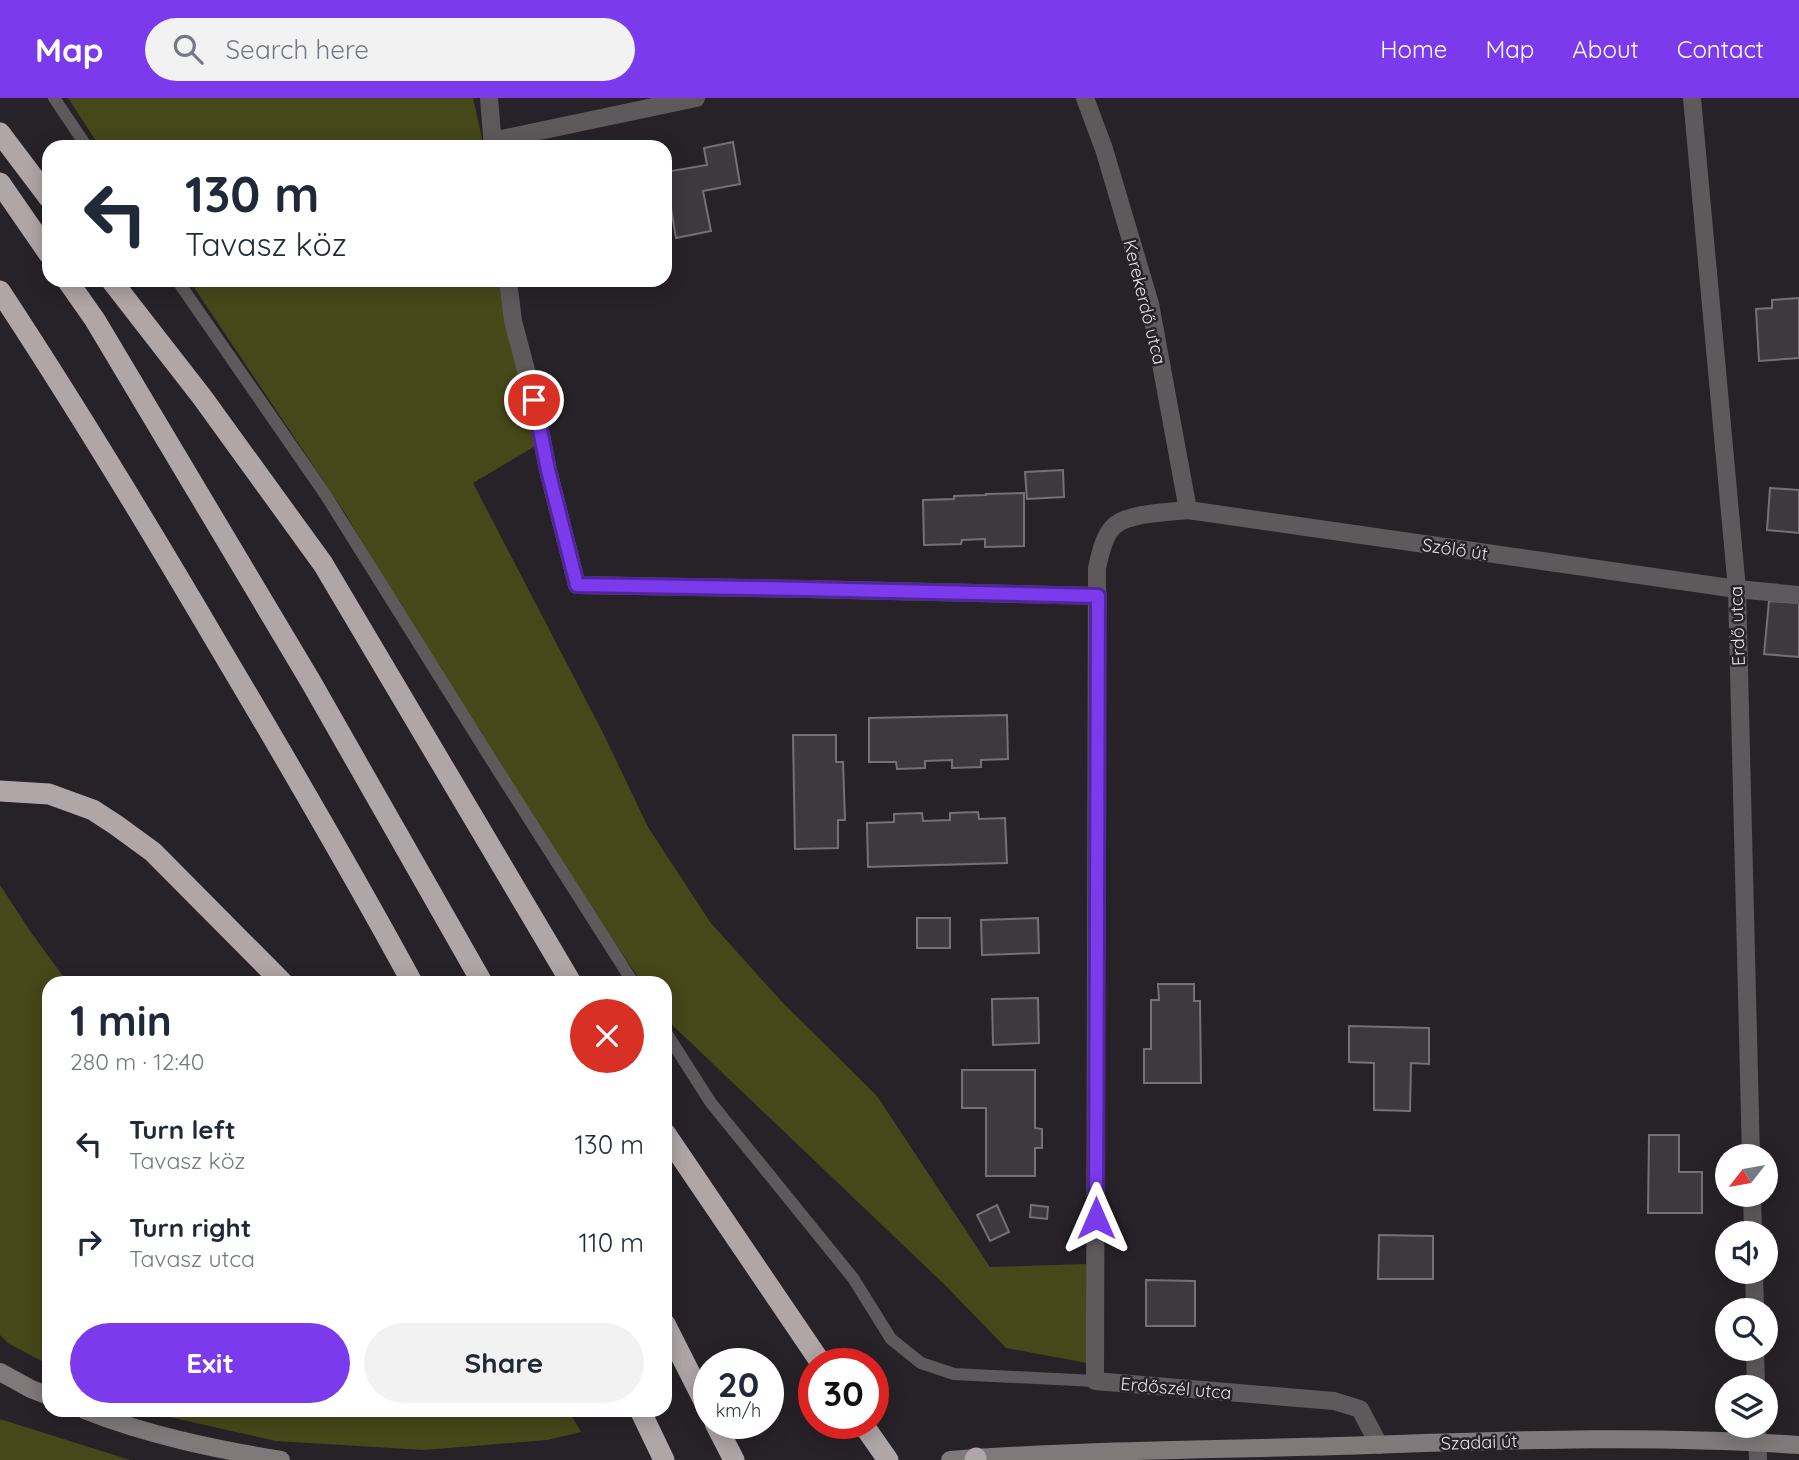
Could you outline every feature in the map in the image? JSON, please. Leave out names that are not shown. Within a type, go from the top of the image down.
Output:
[{"type":"highway","points":[[0,133],[42,189]]},
{"type":"highway","points":[[0,183],[42,244]]},
{"type":"highway","points":[[72,287],[95,320],[311,682],[478,976]]},
{"type":"highway","points":[[116,287],[202,397],[323,564],[567,976]]},
{"type":"highway","points":[[0,291],[49,365],[168,560],[353,875],[409,976]]},
{"type":"highway","points":[[0,790],[49,794],[93,810],[116,825],[153,852],[276,976]]},
{"type":"highway","points":[[672,1143],[811,1348]]},
{"type":"highway","points":[[672,1338],[693,1379]]},
{"type":"highway","points":[[643,1417],[664,1460]]},
{"type":"highway","points":[[723,1439],[734,1460]]},
{"type":"highway","points":[[873,1439],[888,1460]]},
{"type":"street","points":[[489,98],[493,140]]},
{"type":"street","points":[[511,140],[696,98]]},
{"type":"street","name":"Kerekerdő utca","points":[[1085,98],[1104,149],[1150,304],[1188,510]]},
{"type":"street","name":"Erdő utca","points":[[1692,98],[1737,589],[1751,1144]]},
{"type":"street","points":[[509,287],[513,321],[577,585],[1098,596]]},
{"type":"street","name":"Szőlő út","points":[[1114,526],[1148,514],[1188,510],[1737,589],[1799,595]]},
{"type":"street","name":"Erdőszél utca","points":[[1114,526],[1102,547],[1097,568],[1095,1381],[1334,1401],[1360,1409],[1378,1445]]},
{"type":"street","points":[[0,1372],[42,1393]]},
{"type":"street","points":[[106,1417],[214,1449],[281,1460]]},
{"type":"street","name":"Szadai út","points":[[950,1460],[1576,1439],[1667,1439],[1799,1445]]},
{"type":"lane","points":[[54,98],[82,140]]},
{"type":"lane","points":[[182,287],[325,494],[629,976]]},
{"type":"lane","points":[[672,1042],[711,1103],[853,1278],[891,1339],[921,1363],[954,1374],[1095,1381]]},
{"type":"shaded area","points":[[68,98],[473,98],[482,140],[95,140]]},
{"type":"shaded area","points":[[194,287],[509,287],[537,445],[473,483],[604,735],[648,827],[710,922],[782,1002],[877,1096],[990,1267],[1087,1264],[1087,1363],[1006,1348],[945,1285],[672,1025],[672,976],[637,976],[479,742],[345,513]]},
{"type":"shaded area","points":[[0,885],[63,976],[42,976],[42,1361],[8,1343],[0,1335]]},
{"type":"shaded area","points":[[170,1417],[572,1417],[581,1432],[547,1440],[424,1450],[276,1441]]},
{"type":"shaded area","points":[[0,1419],[130,1460],[0,1460]]},
{"type":"building","points":[[733,142],[740,184],[703,191],[711,231],[676,238],[672,214],[672,171],[707,165],[704,148]]},
{"type":"building","points":[[1799,298],[1799,358],[1759,361],[1756,309],[1772,308],[1772,300]]},
{"type":"building","points":[[1063,470],[1064,497],[1027,499],[1025,472]]},
{"type":"building","points":[[1770,488],[1799,490],[1799,533],[1767,530]]},
{"type":"building","points":[[1024,493],[1024,546],[985,547],[985,539],[962,540],[961,544],[924,545],[923,500]]},
{"type":"building","points":[[1769,601],[1799,603],[1799,657],[1764,654]]},
{"type":"building","points":[[1007,715],[1008,759],[981,760],[981,767],[952,768],[952,760],[925,761],[925,768],[897,769],[896,762],[869,762],[869,718]]},
{"type":"building","points":[[793,735],[836,735],[836,762],[843,762],[845,820],[838,820],[838,848],[795,849]]},
{"type":"building","points":[[978,812],[979,819],[1005,818],[1007,863],[868,867],[867,823],[894,822],[894,814],[922,813],[923,821],[950,820],[950,813]]},
{"type":"building","points":[[917,918],[950,918],[950,948],[917,948]]},
{"type":"building","points":[[1038,918],[1039,953],[982,955],[981,920]]},
{"type":"building","points":[[1158,984],[1194,984],[1194,1001],[1200,1001],[1201,1083],[1144,1083],[1144,1049],[1151,1049],[1151,1000],[1159,1000]]},
{"type":"building","points":[[1038,998],[1039,1043],[993,1045],[992,999]]},
{"type":"building","points":[[1349,1026],[1429,1028],[1429,1064],[1411,1063],[1410,1111],[1374,1110],[1374,1063],[1349,1062]]},
{"type":"building","points":[[962,1070],[1035,1070],[1035,1128],[1042,1129],[1042,1148],[1035,1148],[1035,1176],[986,1176],[986,1108],[962,1108]]},
{"type":"building","points":[[1649,1135],[1679,1135],[1679,1172],[1702,1172],[1702,1213],[1648,1213]]},
{"type":"building","points":[[997,1205],[1009,1232],[990,1241],[977,1215]]},
{"type":"building","points":[[1031,1205],[1048,1207],[1047,1219],[1030,1217]]},
{"type":"building","points":[[1379,1235],[1433,1236],[1433,1279],[1378,1279]]},
{"type":"building","points":[[1146,1280],[1195,1281],[1195,1326],[1146,1326]]},
{"type":"route","points":[[534,400],[548,470],[577,585],[1098,596],[1096,1218]]}]
